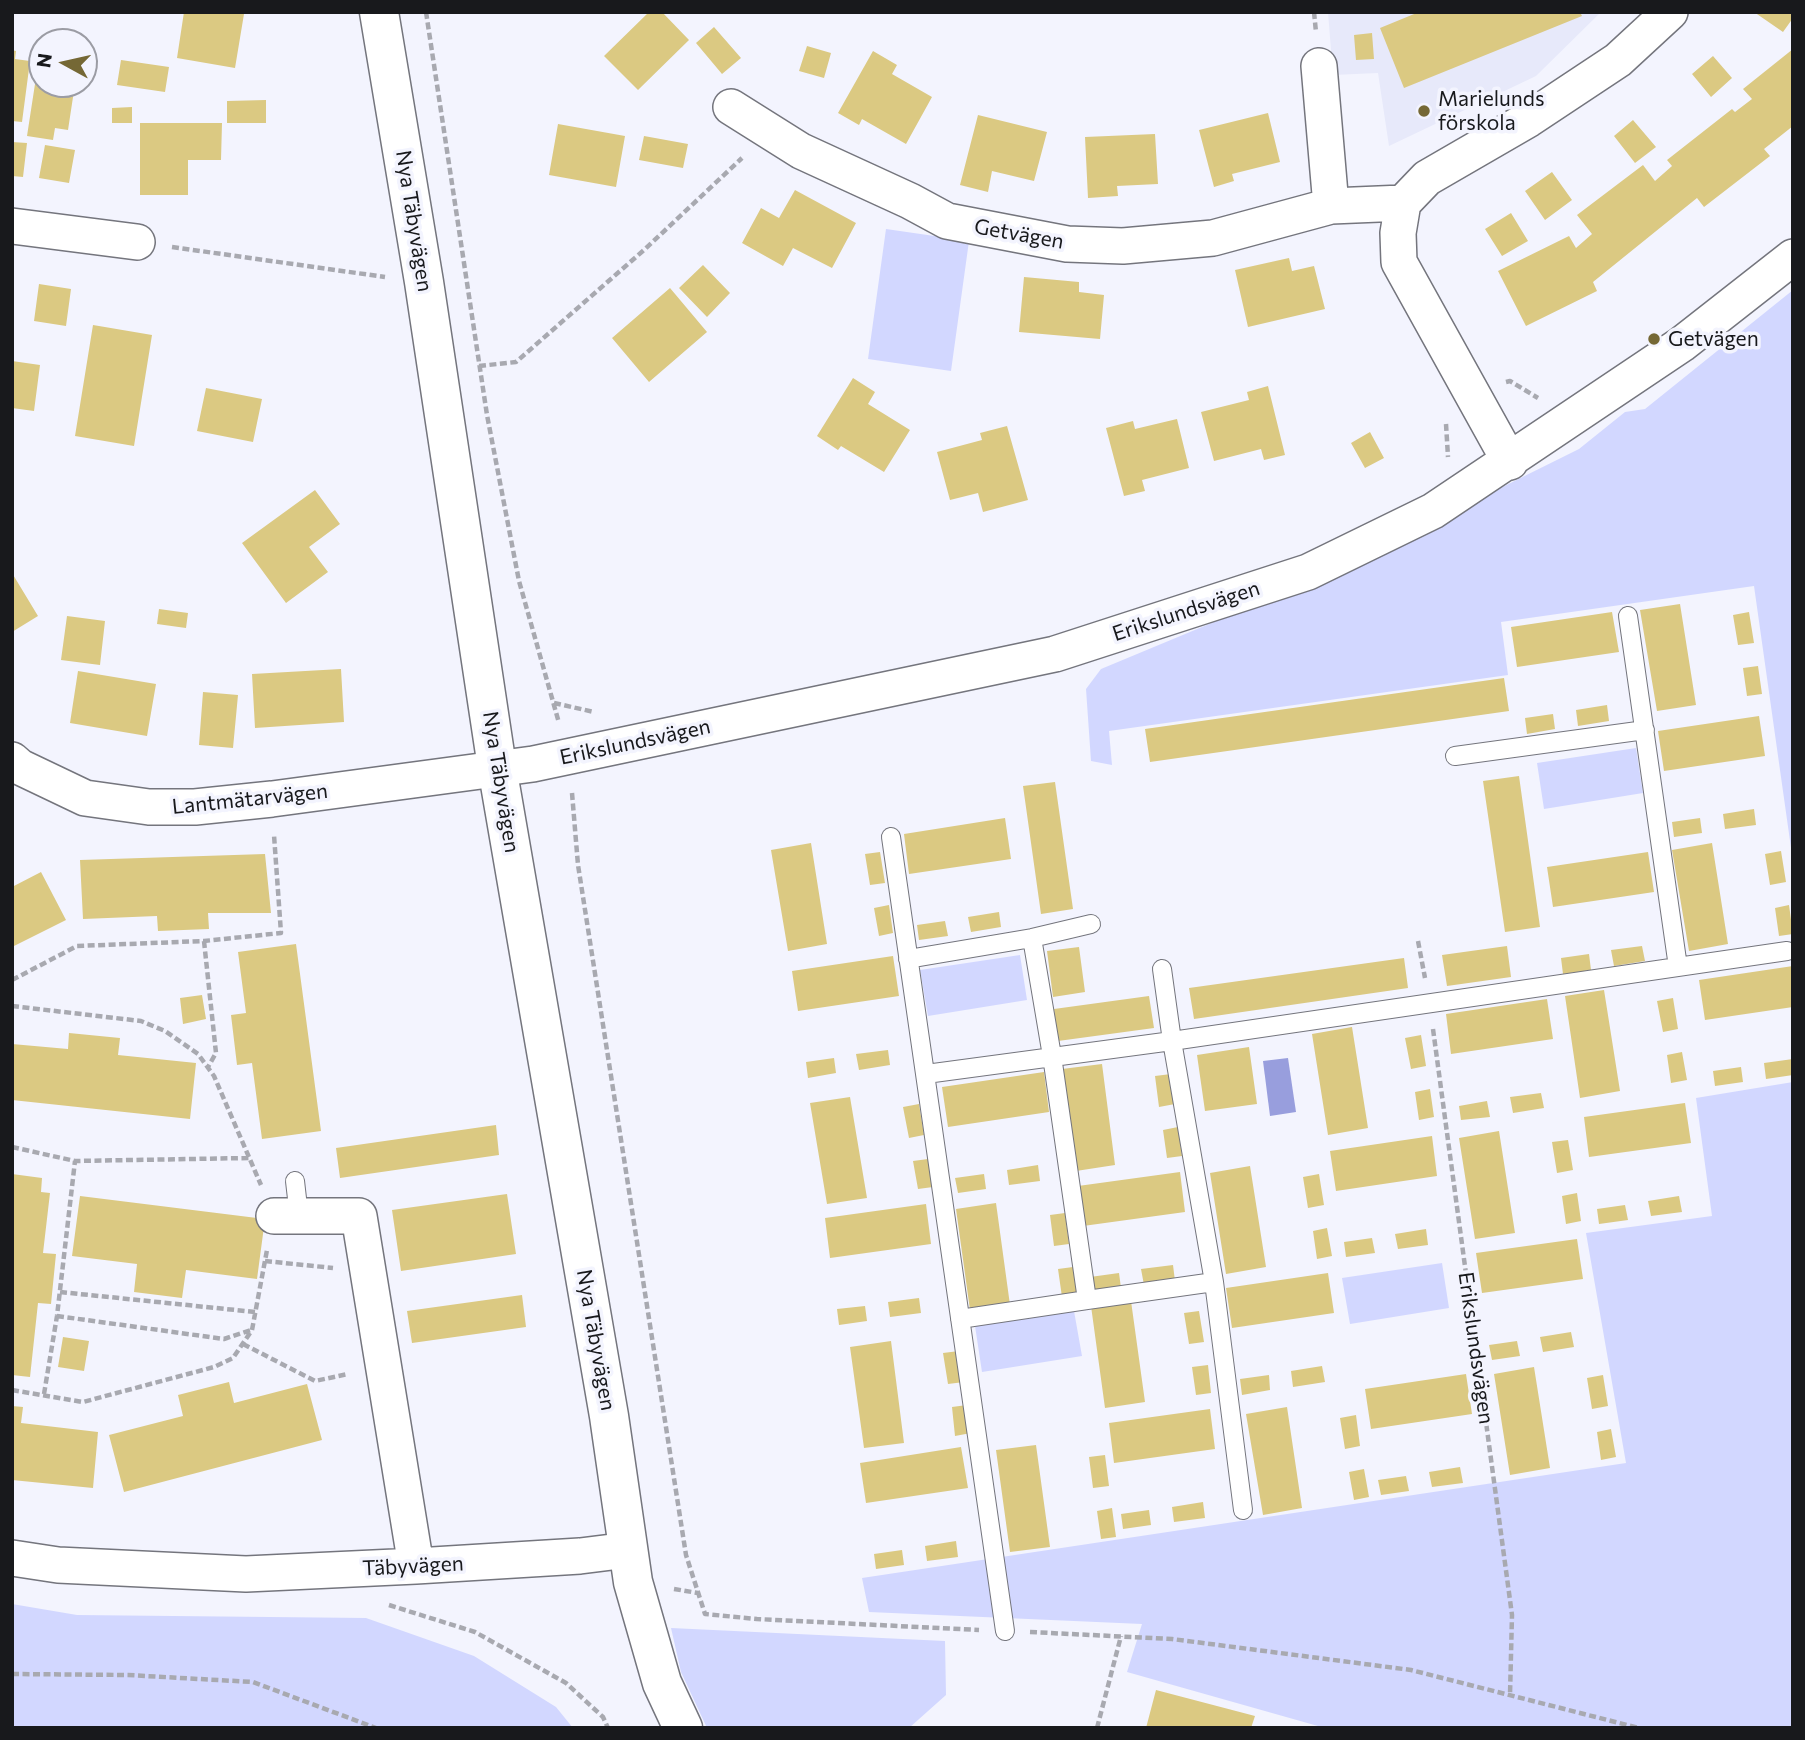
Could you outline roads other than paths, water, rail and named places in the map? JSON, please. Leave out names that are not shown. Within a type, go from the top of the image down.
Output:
[{"type":"main road","name":"Nya Täbyvägen","points":[[379,12],[425,282],[497,767],[609,1416],[628,1550]]},
{"type":"main road","points":[[628,1550],[633,1581],[662,1683],[682,1728]]},
{"type":"street","points":[[1510,461],[1399,262],[1398,233],[1403,203],[1427,178],[1529,118],[1618,60],[1670,12]]},
{"type":"street","points":[[1319,66],[1331,206]]},
{"type":"street","name":"Getvägen","points":[[731,107],[801,151],[947,221],[1067,244],[1123,246],[1213,238],[1331,206],[1403,203]]},
{"type":"street","points":[[12,226],[137,242]]},
{"type":"street","name":"Erikslundsvägen","points":[[497,767],[533,764],[1055,654],[1308,572],[1433,511],[1510,461],[1682,344],[1793,257]]},
{"type":"street","name":"Lantmätarvägen","points":[[12,760],[20,767],[85,798],[149,807],[195,807],[272,799],[497,767]]},
{"type":"street","points":[[287,1216],[359,1216],[416,1566]]},
{"type":"street","name":"Täbyvägen","points":[[12,1558],[58,1565],[246,1574],[580,1556],[628,1550]]},
{"type":"lane","points":[[1628,616],[1678,967]]},
{"type":"lane","points":[[1455,756],[1644,730]]},
{"type":"lane","points":[[891,837],[1005,1631]]},
{"type":"lane","points":[[908,959],[1032,938],[1091,924]]},
{"type":"lane","points":[[1032,938],[1087,1300]]},
{"type":"lane","points":[[926,1074],[1172,1041],[1787,951]]},
{"type":"lane","points":[[1163,969],[1172,1041],[1214,1282],[1243,1510]]},
{"type":"lane","points":[[287,1216],[295,1181]]},
{"type":"lane","points":[[960,1319],[1214,1282]]},
{"type":"place","name":"Marielunds förskola","points":[[1424,111]]},
{"type":"place","name":"Getvägen","points":[[1654,339]]}]
